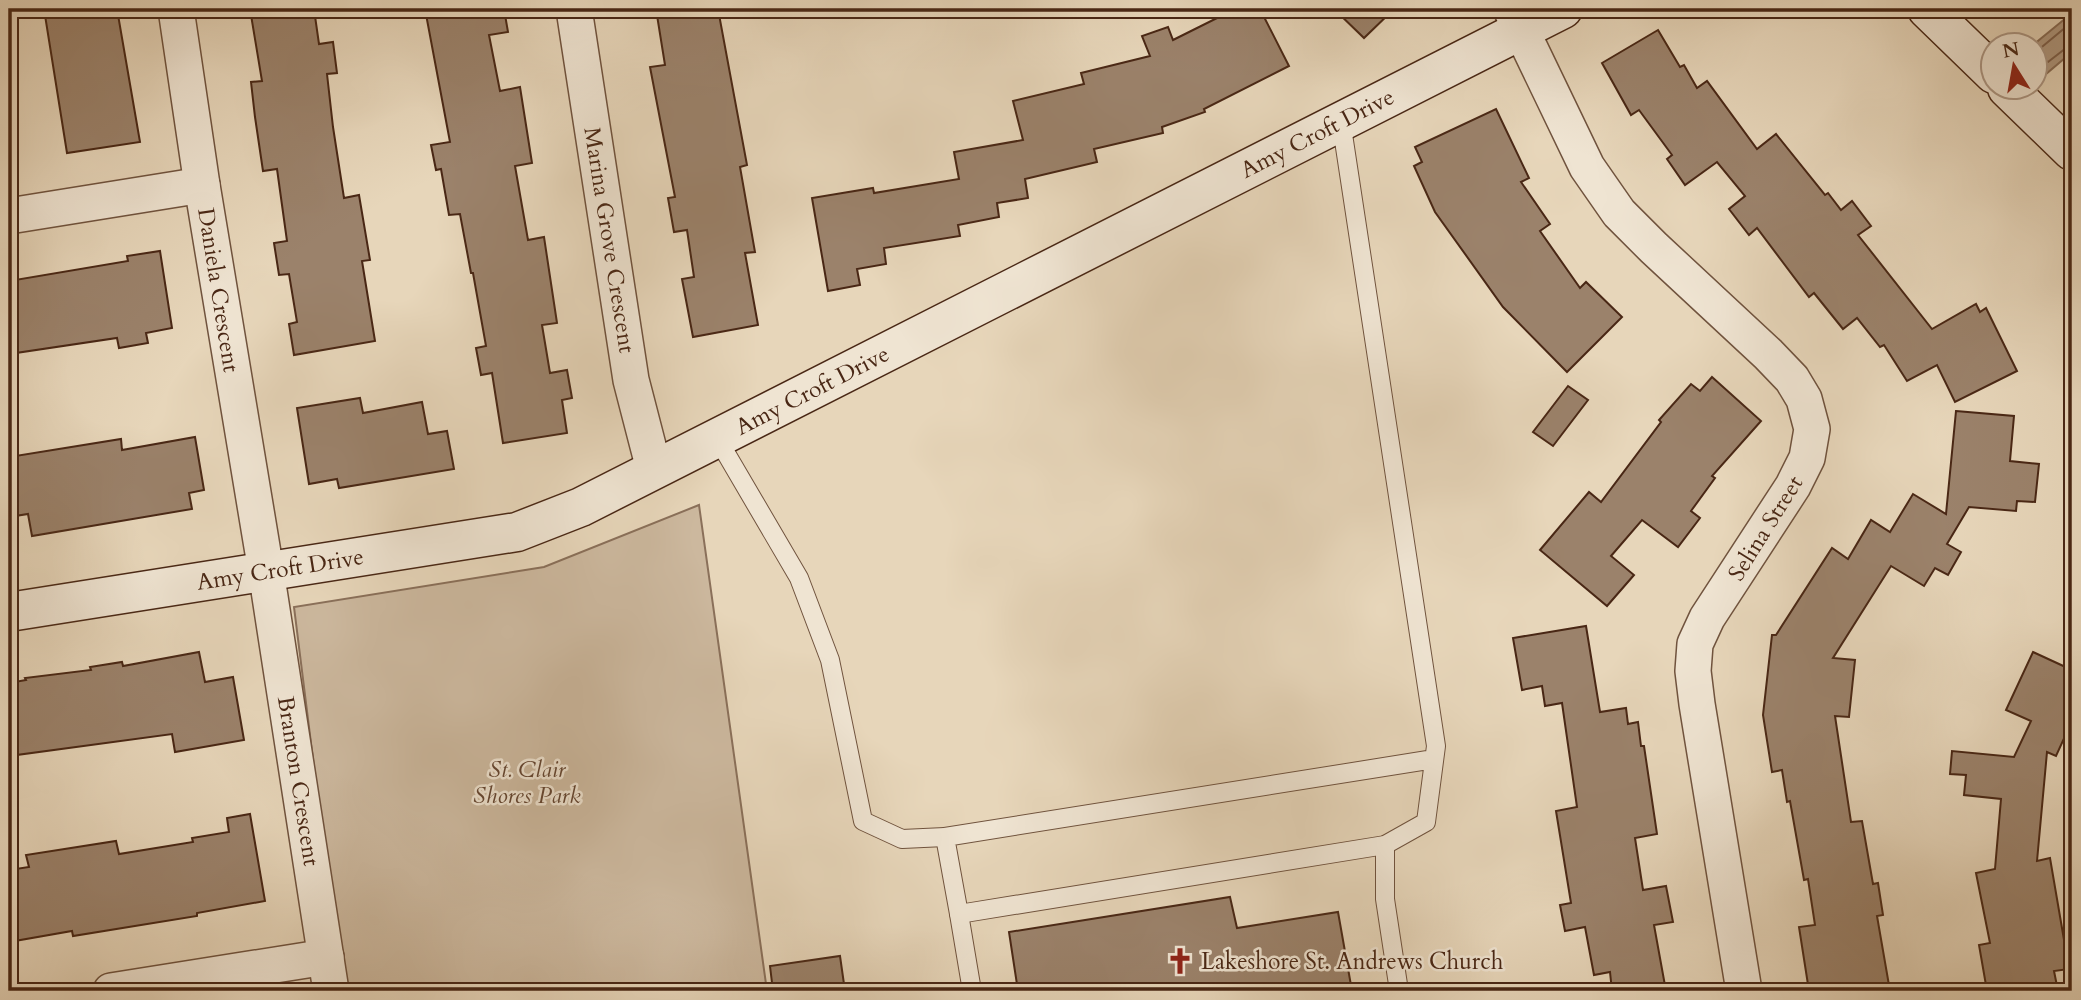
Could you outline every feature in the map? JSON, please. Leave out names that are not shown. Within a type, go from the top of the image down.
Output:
[{"type":"street","name":"Daniela Crescent","points":[[176,9],[202,185],[266,571]]},
{"type":"street","name":"Marina Grove Crescent","points":[[574,9],[631,380],[654,469]]},
{"type":"street","name":"Amy Croft Drive","points":[[9,612],[517,532],[580,508],[1341,121],[1517,19],[1563,9]]},
{"type":"street","points":[[1927,9],[1980,61]]},
{"type":"street","name":"Selina Street","points":[[1517,19],[1587,167],[1619,213],[1792,379],[1804,399],[1812,429],[1807,458],[1793,486],[1707,618],[1695,644],[1693,671],[1697,704],[1744,991]]},
{"type":"street","points":[[2021,102],[2072,151]]},
{"type":"street","points":[[9,216],[202,185]]},
{"type":"street","name":"Branton Crescent","points":[[266,571],[329,974]]},
{"type":"street","points":[[111,991],[329,974]]},
{"type":"lane","points":[[958,914],[1385,845],[1426,822],[1436,746],[1341,121]]},
{"type":"lane","points":[[717,438],[799,578],[830,660],[863,821],[902,839],[945,837],[1434,759]]},
{"type":"lane","points":[[945,837],[972,991]]},
{"type":"lane","points":[[1385,845],[1385,899],[1399,991]]},
{"type":"green space","name":"St. Clair Shores Park","points":[[699,505],[767,991],[342,991],[294,607],[544,567]]},
{"type":"water","points":[[2072,13],[2072,52],[2050,71],[2050,32]]},
{"type":"building","points":[[44,9],[117,9],[140,142],[67,153]]},
{"type":"building","points":[[250,9],[314,9],[319,44],[333,42],[337,73],[327,74],[333,127],[344,198],[359,195],[370,260],[362,261],[375,341],[294,355],[289,324],[297,322],[289,274],[279,275],[274,243],[287,241],[277,169],[263,171],[255,117],[251,82],[262,81]]},
{"type":"building","points":[[425,9],[504,9],[508,32],[489,35],[500,91],[520,87],[532,163],[515,166],[528,240],[544,237],[557,323],[542,325],[550,373],[567,370],[572,398],[562,400],[567,433],[503,443],[492,373],[481,375],[476,348],[486,346],[460,214],[449,215],[441,169],[436,170],[431,145],[450,142]]},
{"type":"building","points":[[656,9],[718,9],[747,165],[740,167],[755,252],[745,253],[758,325],[693,337],[682,279],[694,277],[687,230],[674,232],[668,198],[675,197],[650,67],[665,65]]},
{"type":"building","points":[[1235,9],[1260,9],[1289,66],[1204,109],[1205,112],[1162,127],[1163,133],[1094,149],[1097,162],[1025,179],[1028,198],[997,203],[999,217],[958,225],[960,236],[884,248],[886,264],[857,269],[860,285],[828,291],[812,198],[873,188],[874,193],[959,179],[954,152],[1023,140],[1013,101],[1084,84],[1081,73],[1150,56],[1142,36],[1168,27],[1173,40]]},
{"type":"building","points":[[1334,9],[1394,9],[1364,38]]},
{"type":"building","points":[[1658,30],[1680,67],[1684,65],[1697,88],[1707,81],[1757,149],[1776,134],[1825,195],[1828,193],[1841,210],[1852,201],[1871,226],[1858,235],[1932,329],[1976,304],[1980,312],[1986,308],[2017,371],[1955,402],[1937,365],[1907,381],[1884,345],[1880,347],[1857,318],[1843,329],[1814,293],[1809,297],[1757,228],[1749,235],[1729,209],[1745,196],[1717,162],[1685,185],[1667,159],[1672,155],[1639,110],[1631,115],[1602,63]]},
{"type":"building","points":[[1496,109],[1529,178],[1521,182],[1550,224],[1540,231],[1580,288],[1586,282],[1622,317],[1567,372],[1503,307],[1435,212],[1414,166],[1422,162],[1415,147]]},
{"type":"building","points":[[160,251],[172,328],[146,333],[148,343],[119,348],[117,338],[9,354],[9,281],[128,261],[127,256]]},
{"type":"building","points":[[1712,377],[1761,421],[1712,476],[1715,478],[1691,511],[1700,518],[1678,547],[1642,520],[1611,556],[1634,575],[1607,606],[1540,550],[1589,492],[1601,502],[1661,422],[1659,420],[1691,384],[1700,391]]},
{"type":"building","points":[[1568,386],[1588,400],[1553,446],[1533,432]]},
{"type":"building","points":[[360,398],[363,413],[422,402],[428,434],[447,431],[454,469],[339,488],[337,479],[309,484],[297,408]]},
{"type":"building","points":[[1956,411],[2014,416],[2010,461],[2039,464],[2035,502],[2017,501],[2016,511],[1969,507],[1947,544],[1961,552],[1948,575],[1935,568],[1924,586],[1891,566],[1833,658],[1855,660],[1849,717],[1835,716],[1851,822],[1862,821],[1873,884],[1878,883],[1883,915],[1877,916],[1890,991],[1809,991],[1799,927],[1815,925],[1808,879],[1804,880],[1782,770],[1772,772],[1763,715],[1772,635],[1776,635],[1832,548],[1848,559],[1871,520],[1890,532],[1913,494],[1946,514]]},
{"type":"building","points":[[195,437],[204,490],[189,493],[192,509],[32,536],[28,514],[9,517],[9,457],[121,439],[122,450]]},
{"type":"building","points":[[1586,626],[1600,712],[1626,708],[1628,724],[1638,722],[1641,746],[1644,746],[1657,834],[1635,838],[1643,890],[1666,886],[1673,922],[1654,925],[1666,991],[1612,991],[1610,972],[1594,975],[1585,927],[1565,931],[1560,905],[1571,903],[1556,811],[1577,807],[1562,703],[1545,706],[1542,686],[1522,690],[1513,638]]},
{"type":"building","points":[[199,652],[205,682],[233,677],[244,740],[175,752],[172,734],[9,756],[9,683],[26,680],[25,678],[91,670],[90,667],[122,662],[123,666]]},
{"type":"building","points":[[2033,652],[2072,670],[2072,721],[2056,756],[2047,752],[2037,861],[2050,858],[2069,969],[2054,971],[2058,991],[1987,991],[1979,945],[1990,943],[1976,873],[1995,869],[2001,799],[1964,795],[1966,775],[1950,774],[1952,751],[2014,757],[2031,721],[2006,710]]},
{"type":"building","points":[[250,814],[265,901],[197,913],[197,916],[73,936],[72,931],[9,942],[9,870],[29,867],[26,855],[116,841],[119,854],[193,842],[192,838],[229,832],[227,818]]},
{"type":"building","name":"Lakeshore St. Andrews Church","points":[[1230,897],[1237,928],[1338,912],[1352,991],[1018,991],[1009,932]]},
{"type":"building","points":[[840,956],[845,991],[773,991],[770,966]]},
{"type":"place","name":"Lakeshore St. Andrews Church","points":[[1180,961]]}]
